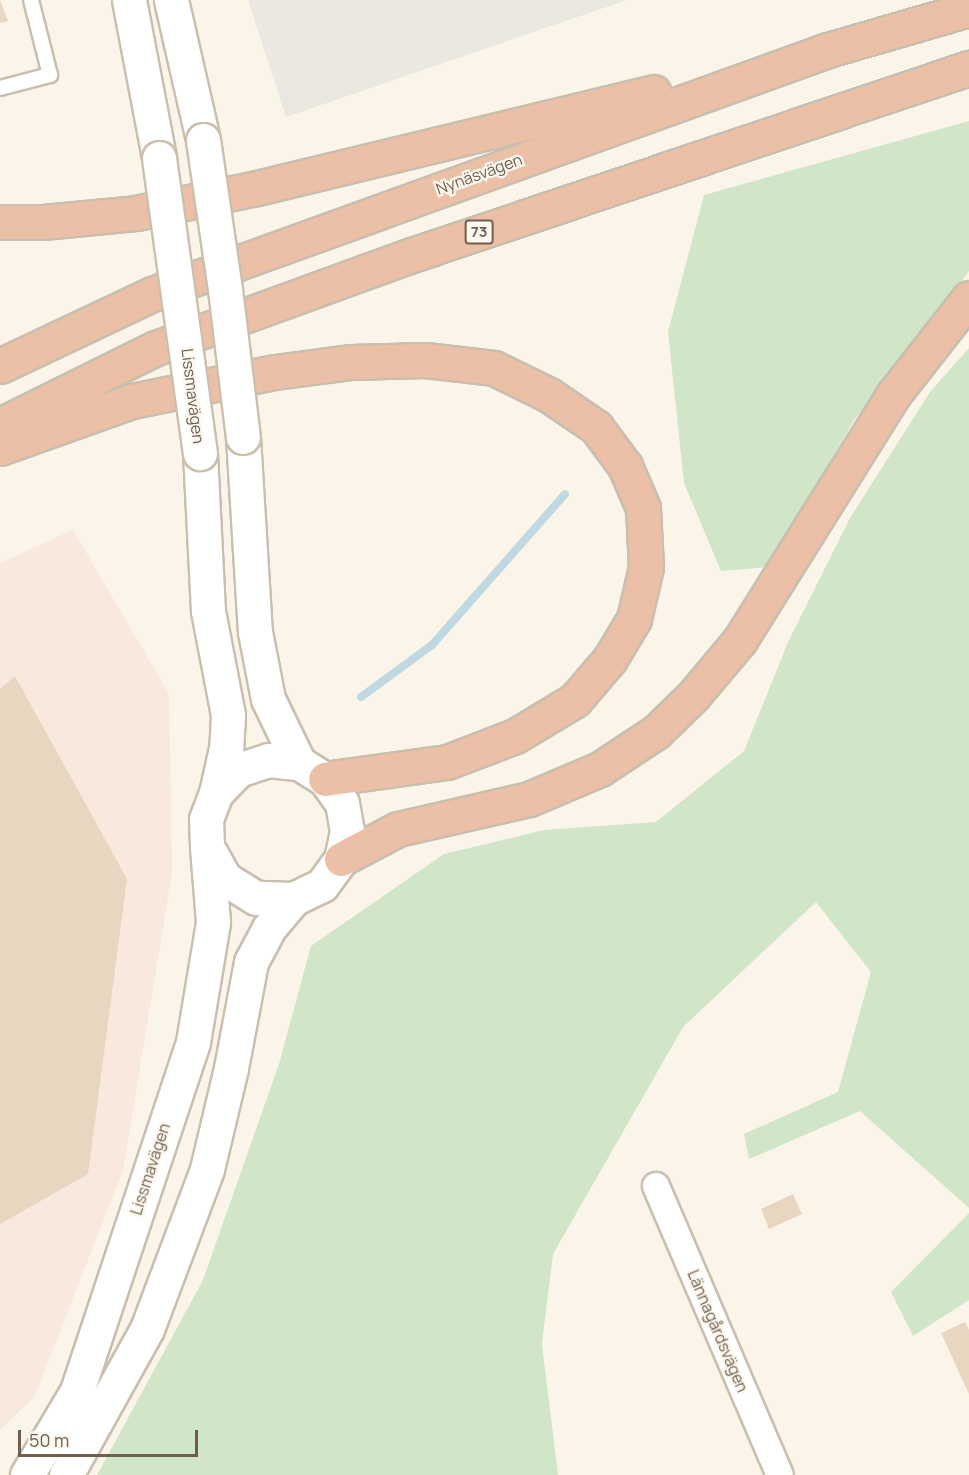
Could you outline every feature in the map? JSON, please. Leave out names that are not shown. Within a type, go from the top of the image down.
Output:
[{"type":"highway","name":"Nynäsvägen","points":[[0,366],[152,294],[828,50],[969,9]]},
{"type":"highway","points":[[0,222],[43,222],[136,213],[257,188],[828,50]]},
{"type":"highway","name":"73","points":[[0,424],[156,348],[412,255],[969,68]]},
{"type":"highway","points":[[341,859],[398,829],[529,799],[600,769],[656,732],[693,696],[740,640],[893,395],[969,298]]},
{"type":"highway","points":[[0,448],[132,402],[276,372],[351,362],[425,360],[494,368],[549,394],[596,427],[625,466],[643,508],[646,567],[634,619],[610,658],[575,700],[515,736],[447,762],[312,771]]},
{"type":"street","name":"Lissmavägen","points":[[129,0],[159,158],[200,453],[208,611],[228,715],[226,748],[216,793]]},
{"type":"street","points":[[66,1475],[147,1329],[207,1169],[231,1068],[251,962],[269,928],[293,899],[322,885],[341,859],[347,831],[342,803],[312,771],[268,699],[255,632],[243,437],[225,289],[203,140],[171,0]]},
{"type":"street","points":[[293,899],[256,898],[225,879],[207,847],[206,819],[216,793],[238,770],[268,760],[312,771]]},
{"type":"street","name":"Lissmavägen","points":[[27,1475],[77,1391],[193,1042],[213,922],[207,847]]},
{"type":"street","name":"Lännagårdsvägen","points":[[656,1186],[780,1475]]},
{"type":"lane","points":[[0,88],[50,75],[31,0]]},
{"type":"shaded area","points":[[248,0],[627,0],[286,117]]},
{"type":"shaded area","points":[[73,530],[169,694],[172,873],[123,1171],[34,1397],[0,1430],[0,563]]},
{"type":"green space","points":[[969,121],[969,271],[854,420],[768,567],[721,571],[684,483],[668,332],[704,195]]},
{"type":"green space","points":[[969,348],[969,1208],[860,1111],[749,1159],[744,1134],[838,1092],[871,972],[816,902],[683,1027],[553,1254],[542,1344],[558,1475],[97,1475],[203,1280],[279,1064],[311,946],[444,854],[544,830],[656,822],[744,751],[789,640],[850,518],[930,392]]},
{"type":"green space","points":[[969,1213],[969,1300],[913,1336],[891,1292]]},
{"type":"building","points":[[0,0],[8,21],[0,23]]},
{"type":"building","points":[[15,676],[127,879],[88,1174],[0,1224],[0,689]]},
{"type":"building","points":[[793,1194],[802,1214],[769,1229],[761,1209]]},
{"type":"building","points":[[965,1322],[969,1330],[969,1394],[941,1333]]},
{"type":"waterway","points":[[361,697],[432,645],[565,494]]}]
